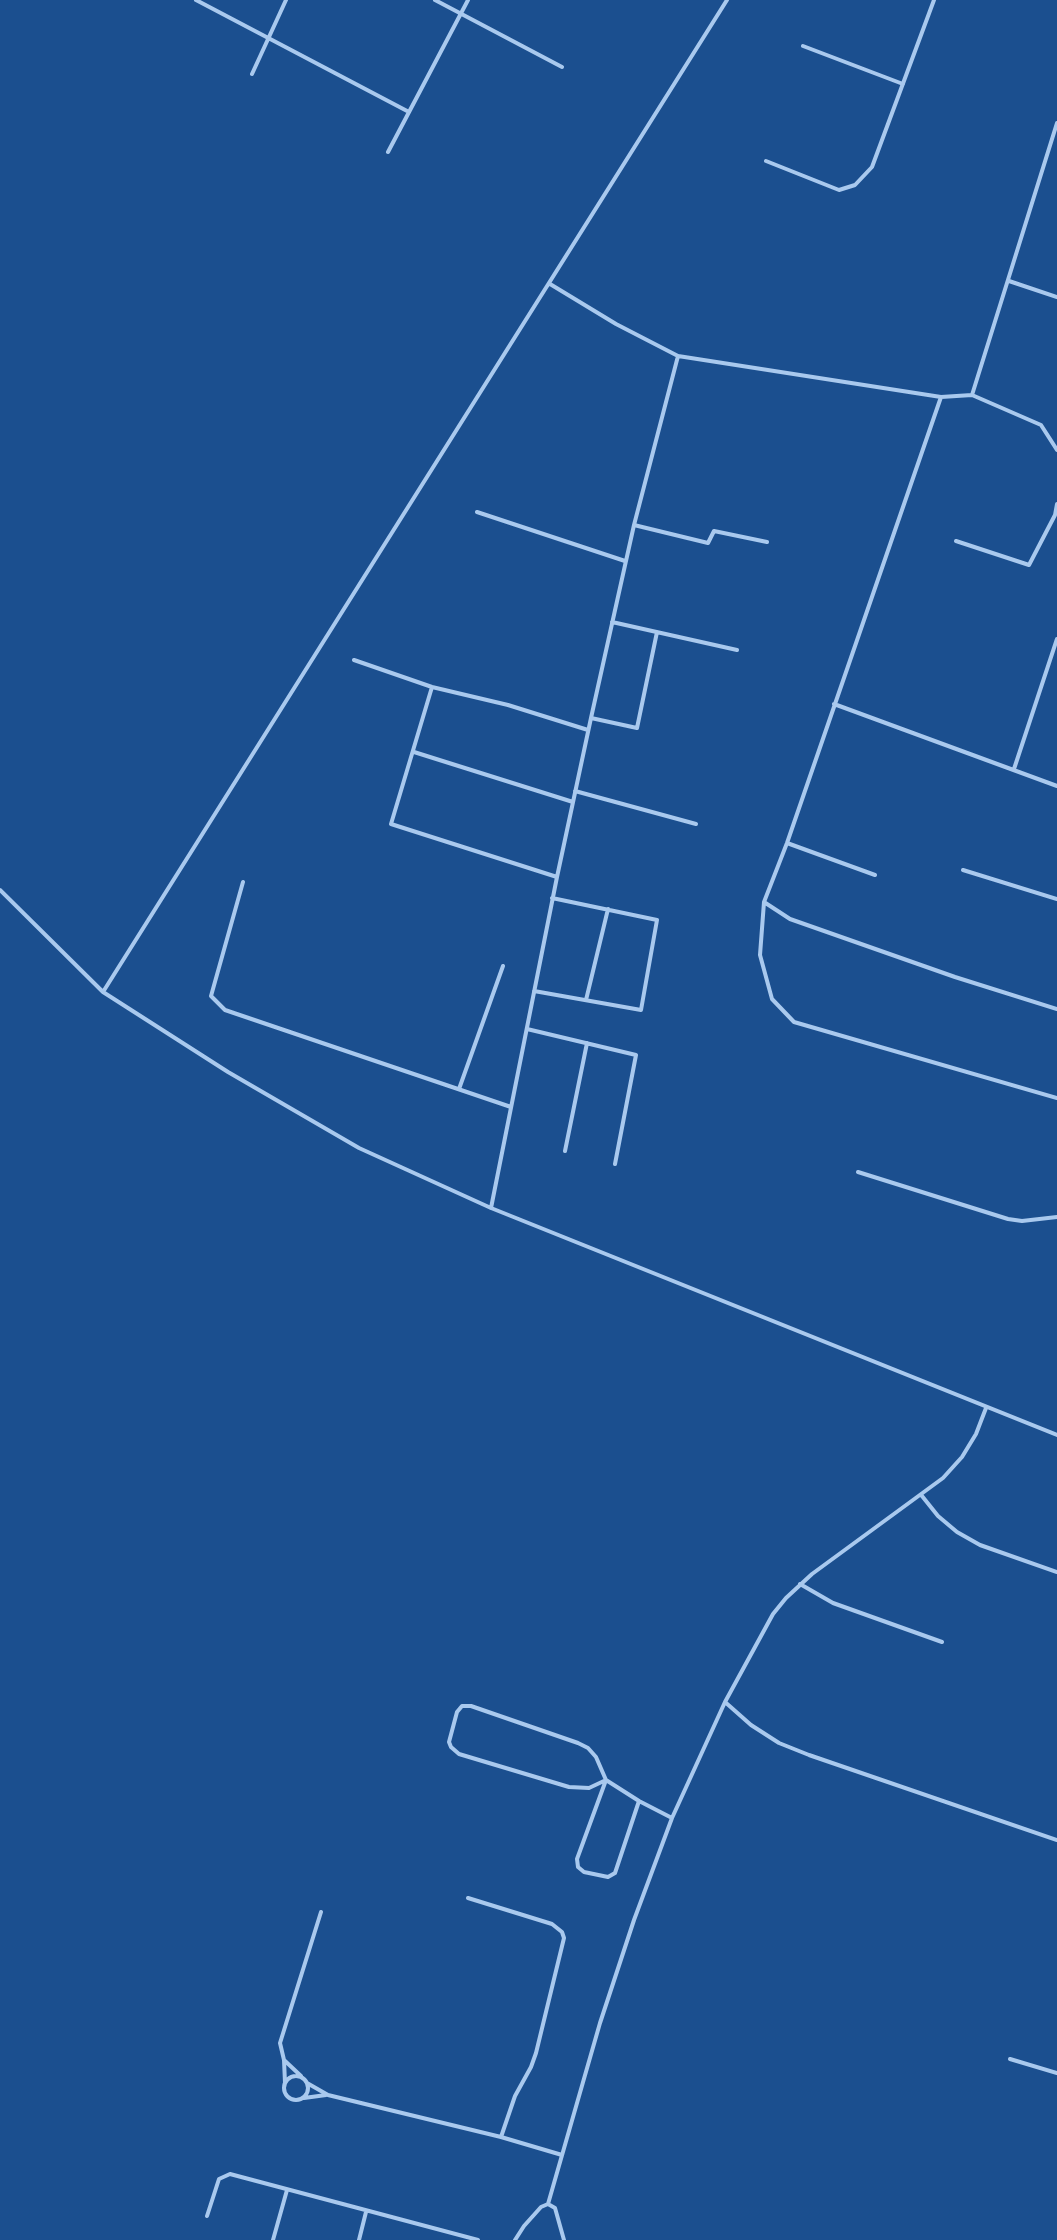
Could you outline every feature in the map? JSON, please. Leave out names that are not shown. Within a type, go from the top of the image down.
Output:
[{"type":"lane","points":[[196,0],[409,112]]},
{"type":"lane","points":[[252,74],[286,0]]},
{"type":"lane","points":[[435,0],[562,67]]},
{"type":"lane","points":[[388,152],[468,0]]},
{"type":"lane","points":[[103,992],[727,0]]},
{"type":"lane","points":[[766,161],[840,190],[855,185],[872,167],[934,0]]},
{"type":"lane","points":[[803,46],[903,84]]},
{"type":"lane","points":[[972,395],[1057,122]]},
{"type":"lane","points":[[1052,139],[1057,141]]},
{"type":"lane","points":[[1009,281],[1057,297]]},
{"type":"lane","points":[[550,284],[616,324],[678,356],[941,397],[972,395],[1041,425],[1057,450]]},
{"type":"lane","points":[[491,1208],[556,878],[588,730],[634,525],[678,356]]},
{"type":"lane","points":[[941,397],[787,844],[764,902],[760,955],[772,999],[794,1022],[1057,1098]]},
{"type":"lane","points":[[956,541],[1029,565],[1056,515],[1057,504]]},
{"type":"lane","points":[[477,512],[626,561]]},
{"type":"lane","points":[[634,525],[708,543],[714,531],[766,542]]},
{"type":"lane","points":[[612,622],[737,650]]},
{"type":"lane","points":[[591,718],[637,728],[657,632]]},
{"type":"lane","points":[[1014,769],[1057,639]]},
{"type":"lane","points":[[354,660],[432,686],[508,705],[588,730]]},
{"type":"lane","points":[[432,686],[414,752],[391,824],[556,878]]},
{"type":"lane","points":[[834,704],[1057,786]]},
{"type":"lane","points":[[414,752],[573,802]]},
{"type":"lane","points":[[575,791],[696,824]]},
{"type":"lane","points":[[787,844],[875,875]]},
{"type":"lane","points":[[963,870],[1057,899]]},
{"type":"lane","points":[[243,882],[211,996],[225,1010],[511,1107]]},
{"type":"lane","points":[[0,890],[103,992],[228,1072],[359,1148],[491,1208],[1057,1435]]},
{"type":"lane","points":[[534,991],[641,1010],[657,920],[552,898]]},
{"type":"lane","points":[[764,902],[790,919],[955,977],[1057,1009]]},
{"type":"lane","points":[[586,1000],[608,910]]},
{"type":"lane","points":[[459,1089],[503,966]]},
{"type":"lane","points":[[527,1029],[636,1055],[616,1164]]},
{"type":"lane","points":[[565,1151],[587,1043]]},
{"type":"lane","points":[[858,1172],[1008,1219],[1022,1221],[1057,1217]]},
{"type":"lane","points":[[548,2204],[600,2023],[634,1920],[672,1818],[725,1702],[773,1614],[800,1584],[922,1496],[943,1478],[962,1457],[976,1434],[986,1408]]},
{"type":"lane","points":[[922,1496],[938,1516],[957,1532],[980,1545],[1057,1572]]},
{"type":"lane","points":[[800,1584],[833,1603],[942,1642]]},
{"type":"lane","points":[[725,1702],[751,1725],[779,1742],[809,1755],[1057,1840]]},
{"type":"lane","points":[[606,1780],[588,1788],[569,1787],[459,1754],[454,1751],[449,1742],[456,1712],[462,1706],[471,1706],[578,1743],[588,1748],[596,1757],[606,1780],[639,1801],[672,1818]]},
{"type":"lane","points":[[606,1780],[577,1859],[580,1870],[603,1877],[608,1877],[615,1873],[639,1801]]},
{"type":"lane","points":[[468,1898],[552,1924],[562,1932],[564,1938],[536,2053],[531,2067],[515,2096],[500,2136]]},
{"type":"lane","points":[[321,1912],[280,2043],[284,2060],[284,2091],[288,2097],[296,2100],[328,2095]]},
{"type":"lane","points":[[1010,2059],[1057,2074]]},
{"type":"lane","points":[[284,2060],[307,2083],[328,2095],[500,2136],[562,2155]]},
{"type":"lane","points":[[285,2083],[290,2077],[302,2077]]},
{"type":"lane","points":[[304,2098],[308,2091],[307,2083]]},
{"type":"lane","points":[[207,2216],[219,2179],[226,2174],[478,2240]]},
{"type":"lane","points":[[273,2240],[287,2190]]},
{"type":"lane","points":[[515,2240],[524,2226],[541,2207],[548,2204]]},
{"type":"lane","points":[[548,2204],[555,2208],[564,2240]]},
{"type":"lane","points":[[358,2240],[366,2212]]}]
